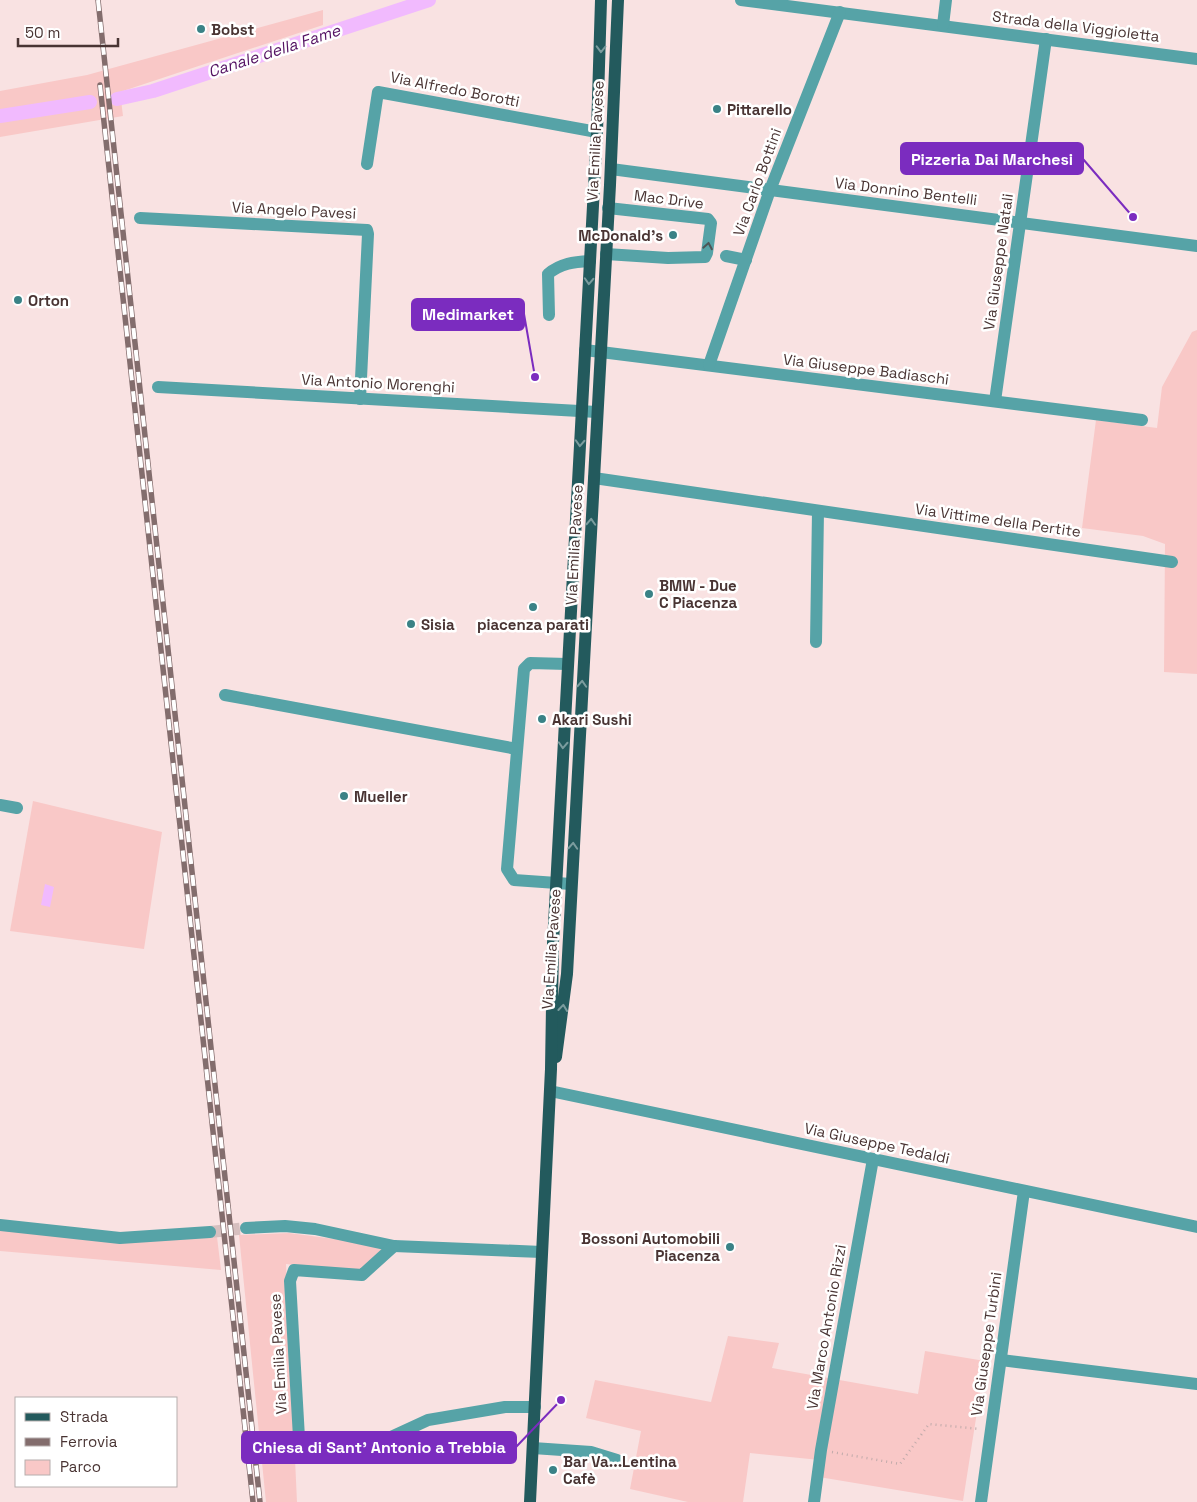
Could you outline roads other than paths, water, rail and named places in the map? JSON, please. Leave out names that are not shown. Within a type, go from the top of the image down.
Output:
[{"type":"main road","name":"Via Emilia Pavese","points":[[530,1502],[550,1091],[556,884],[597,132],[601,0]]},
{"type":"main road","name":"Via Emilia Pavese","points":[[550,1091],[561,1030],[567,974],[618,0]]},
{"type":"street","name":"Strada della Viggioletta","points":[[742,0],[1197,59]]},
{"type":"street","points":[[943,25],[946,0]]},
{"type":"street","name":"Via Carlo Bottini","points":[[708,365],[770,190],[840,12]]},
{"type":"street","name":"Via Giuseppe Natali","points":[[995,402],[1046,39]]},
{"type":"street","name":"Via Alfredo Borotti","points":[[367,164],[378,92],[597,132]]},
{"type":"street","name":"Via Donnino Bentelli","points":[[610,169],[1197,246]]},
{"type":"street","name":"Mac Drive","points":[[606,254],[668,258],[705,257],[711,223],[708,219],[608,208]]},
{"type":"street","name":"Via Angelo Pavesi","points":[[140,218],[367,230],[360,399]]},
{"type":"street","points":[[726,256],[746,260]]},
{"type":"street","points":[[549,315],[548,274],[556,267],[568,263],[590,261]]},
{"type":"street","name":"Via Giuseppe Badiaschi","points":[[585,350],[1142,420]]},
{"type":"street","name":"Via Antonio Morenghi","points":[[158,387],[597,412]]},
{"type":"street","name":"Via Vittime della Pertite","points":[[594,478],[1172,562]]},
{"type":"street","points":[[816,642],[818,510]]},
{"type":"street","points":[[568,650],[584,650]]},
{"type":"street","points":[[567,664],[530,663],[524,669],[507,869],[514,880],[571,884]]},
{"type":"street","points":[[225,695],[517,749]]},
{"type":"street","points":[[0,804],[17,808]]},
{"type":"street","name":"Via Giuseppe Tedaldi","points":[[550,1091],[1197,1227]]},
{"type":"street","name":"Via Marco Antonio Rizzi","points":[[814,1502],[821,1450],[873,1159]]},
{"type":"street","name":"Via Giuseppe Turbini","points":[[981,1502],[1024,1191]]},
{"type":"street","points":[[0,1225],[120,1238],[210,1232]]},
{"type":"street","points":[[246,1228],[286,1226],[314,1229],[394,1246],[542,1252]]},
{"type":"street","name":"Via Emilia Pavese","points":[[394,1246],[362,1275],[294,1270],[290,1281],[300,1455],[365,1449],[428,1420],[505,1407],[535,1407]]},
{"type":"street","points":[[1001,1360],[1197,1384]]},
{"type":"street","points":[[533,1448],[591,1452],[617,1460]]},
{"type":"waterway","name":"Canale della Fame","points":[[117,99],[153,91],[429,0]]},
{"type":"waterway","name":"Canale della Fame","points":[[0,116],[90,102]]},
{"type":"tunnel","points":[[210,1232],[246,1228]]},
{"type":"railway","points":[[98,0],[260,1502]]},
{"type":"railway","points":[[100,85],[253,1502]]},
{"type":"place","name":"Bobst","points":[[201,29]]},
{"type":"place","name":"Pittarello","points":[[717,109]]},
{"type":"place","name":"Pizzeria Dai Marchesi","points":[[1133,217]]},
{"type":"place","name":"McDonald's","points":[[673,235]]},
{"type":"place","name":"Orton","points":[[18,300]]},
{"type":"place","name":"Medimarket","points":[[535,377]]},
{"type":"place","name":"BMW - Due C Piacenza","points":[[649,594]]},
{"type":"place","name":"piacenza parati","points":[[533,607]]},
{"type":"place","name":"Sisia","points":[[411,624]]},
{"type":"place","name":"Akari Sushi","points":[[542,719]]},
{"type":"place","name":"Mueller","points":[[344,796]]},
{"type":"place","name":"Bossoni Automobili Piacenza","points":[[730,1247]]},
{"type":"place","name":"Chiesa di Sant' Antonio a Trebbia","points":[[561,1400]]},
{"type":"place","name":"Bar Va...Lentina Cafè","points":[[553,1470]]}]
